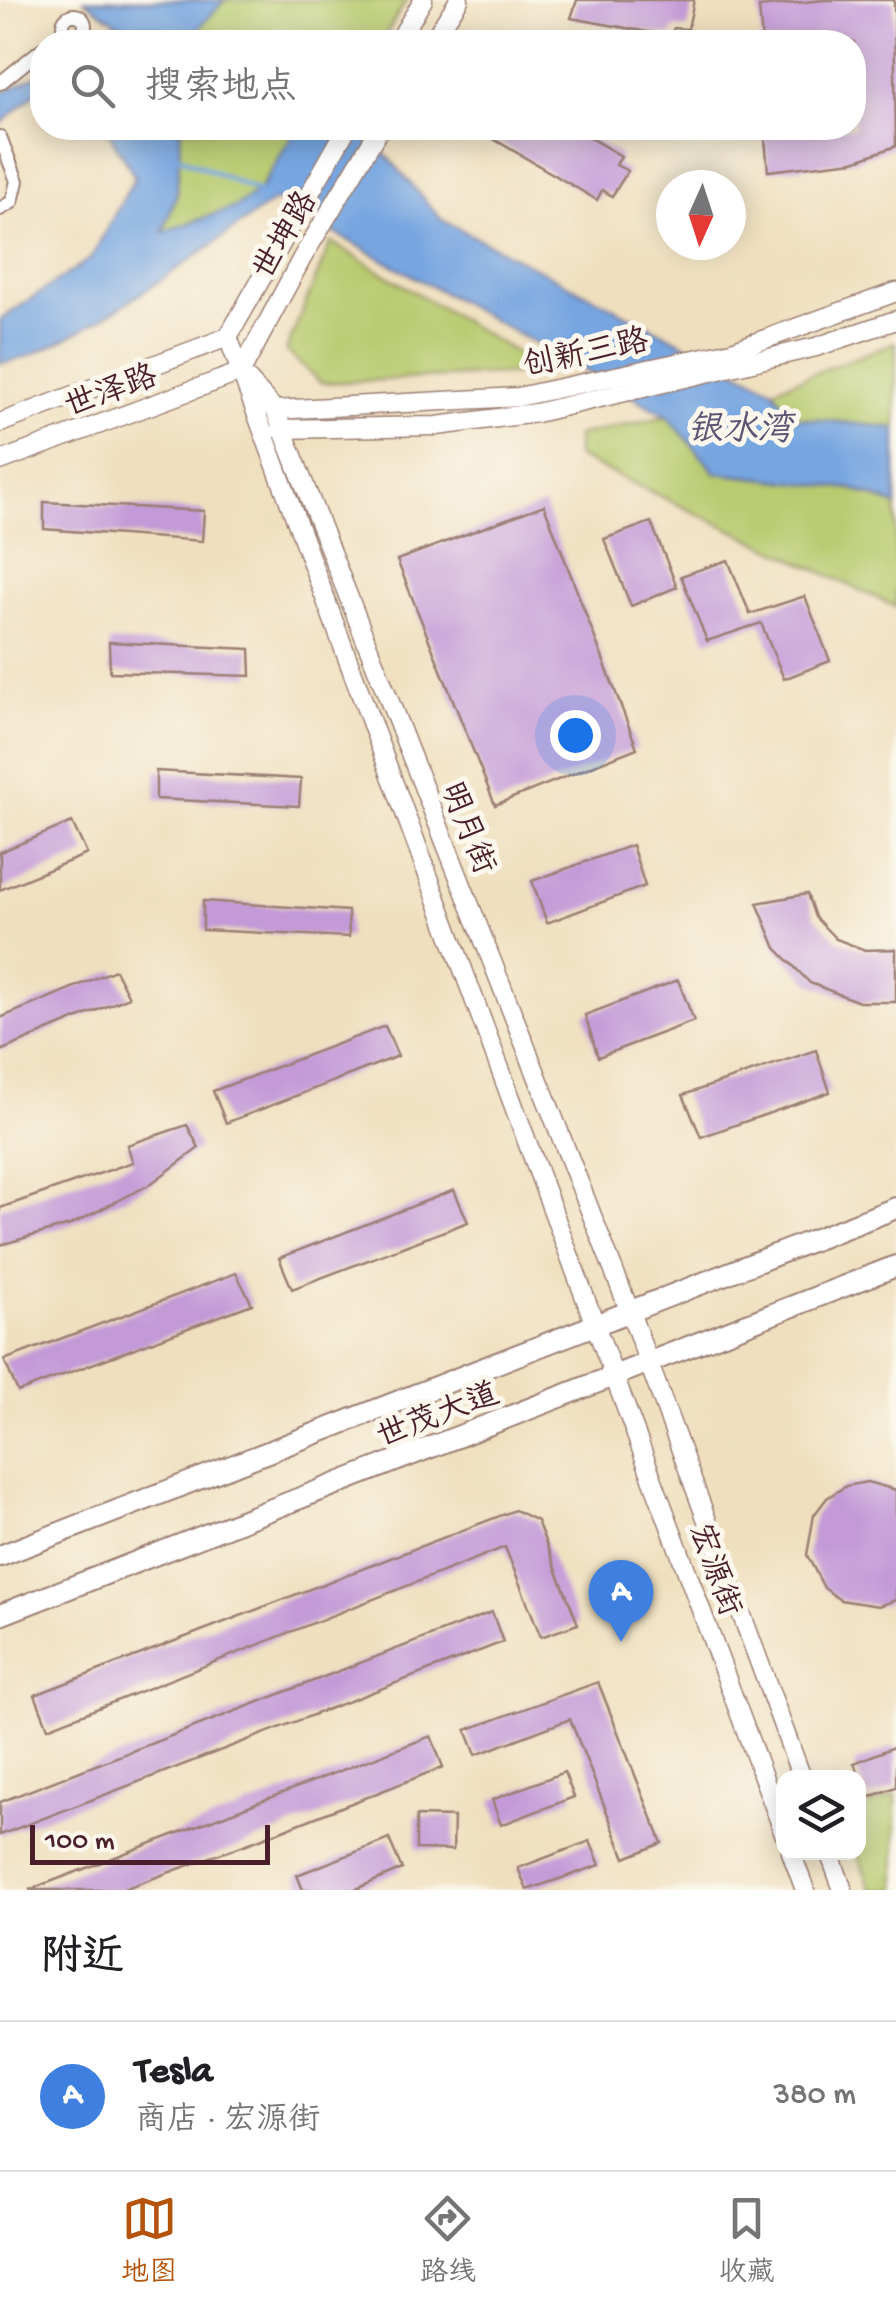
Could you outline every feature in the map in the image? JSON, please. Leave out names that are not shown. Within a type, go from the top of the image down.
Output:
[{"type":"main road","name":"世茂大道","points":[[0,1556],[896,1208]]},
{"type":"main road","name":"世茂大道","points":[[0,1615],[896,1266]]},
{"type":"street","points":[[405,30],[423,0]]},
{"type":"street","points":[[440,30],[459,0]]},
{"type":"street","points":[[0,83],[30,58]]},
{"type":"street","points":[[0,137],[18,182],[12,202],[0,209]]},
{"type":"street","name":"世坤路","points":[[228,338],[340,140]]},
{"type":"street","name":"世坤路","points":[[241,372],[302,258],[373,140]]},
{"type":"street","name":"创新三路","points":[[275,410],[462,402],[589,382],[732,350],[896,292]]},
{"type":"street","name":"创新三路","points":[[280,429],[438,426],[612,397],[752,363],[896,320]]},
{"type":"street","name":"明月街","points":[[228,338],[595,1325]]},
{"type":"street","name":"世泽路","points":[[0,422],[228,338]]},
{"type":"street","name":"明月街","points":[[241,372],[275,410],[630,1312]]},
{"type":"street","name":"世泽路","points":[[0,461],[241,372]]},
{"type":"street","name":"宏源街","points":[[630,1312],[799,1770]]},
{"type":"street","name":"宏源街","points":[[595,1325],[776,1811]]},
{"type":"street","points":[[794,1860],[804,1890]]},
{"type":"street","points":[[832,1860],[843,1890]]},
{"type":"green space","points":[[225,0],[407,0],[388,30],[197,30]]},
{"type":"green space","points":[[180,140],[290,140],[260,189],[236,207],[162,232],[177,193]]},
{"type":"green space","points":[[331,242],[548,372],[321,383],[286,351]]},
{"type":"green space","points":[[896,342],[896,428],[791,417],[773,389]]},
{"type":"green space","points":[[667,416],[716,473],[852,489],[896,505],[896,607],[577,457],[577,436]]},
{"type":"green space","points":[[896,1795],[896,1890],[872,1890],[860,1860],[866,1860],[866,1806]]},
{"type":"water","points":[[84,0],[225,0],[197,30],[111,30],[117,23]]},
{"type":"water","points":[[30,79],[30,98],[0,125],[0,94]]},
{"type":"water","name":"银水湾","points":[[113,140],[180,140],[177,193],[163,232],[236,207],[260,189],[290,140],[368,140],[387,156],[442,220],[773,389],[792,417],[896,428],[896,505],[852,489],[716,473],[667,416],[275,200],[99,320],[28,356],[0,363],[0,320],[91,258],[135,177]]},
{"type":"building","points":[[577,0],[694,0],[688,29],[637,30],[571,18]]},
{"type":"building","points":[[823,0],[894,0],[896,146],[854,161],[768,171],[765,140],[866,140],[866,30],[761,30],[759,7]]},
{"type":"building","points":[[495,140],[594,140],[621,156],[616,165],[628,171],[612,196],[602,190],[597,200]]},
{"type":"building","points":[[44,502],[204,511],[202,541],[44,529]]},
{"type":"building","points":[[544,505],[637,748],[495,805],[397,560]]},
{"type":"building","points":[[651,522],[677,587],[631,606],[604,539]]},
{"type":"building","points":[[728,560],[750,614],[805,596],[830,661],[784,679],[761,623],[707,641],[681,576]]},
{"type":"building","points":[[109,642],[250,649],[251,676],[110,672]]},
{"type":"building","points":[[156,771],[301,779],[299,806],[156,799]]},
{"type":"building","points":[[72,822],[87,854],[0,890],[0,852]]},
{"type":"building","points":[[632,845],[645,886],[547,923],[532,881]]},
{"type":"building","points":[[807,894],[815,917],[836,939],[865,950],[896,949],[896,1002],[859,1002],[810,983],[776,948],[757,903]]},
{"type":"building","points":[[203,901],[348,911],[349,937],[203,930]]},
{"type":"building","points":[[115,970],[129,997],[0,1051],[0,1018]]},
{"type":"building","points":[[678,980],[694,1021],[598,1057],[585,1015]]},
{"type":"building","points":[[385,1026],[398,1056],[226,1123],[213,1091]]},
{"type":"building","points":[[816,1050],[830,1092],[701,1137],[683,1095]]},
{"type":"building","points":[[187,1125],[199,1148],[149,1185],[70,1225],[0,1245],[0,1208],[133,1162],[127,1145]]},
{"type":"building","points":[[454,1190],[468,1222],[292,1289],[279,1258]]},
{"type":"building","points":[[236,1273],[252,1304],[18,1392],[4,1360]]},
{"type":"building","points":[[867,1482],[896,1490],[896,1600],[878,1606],[840,1600],[824,1588],[807,1555],[814,1515],[827,1498],[846,1486]]},
{"type":"building","points":[[515,1510],[537,1521],[578,1624],[541,1637],[505,1547],[48,1728],[35,1695]]},
{"type":"building","points":[[492,1612],[503,1642],[0,1835],[0,1802]]},
{"type":"building","points":[[598,1682],[662,1843],[625,1858],[570,1719],[476,1755],[466,1730]]},
{"type":"building","points":[[431,1736],[443,1767],[255,1841],[121,1890],[29,1890]]},
{"type":"building","points":[[896,1746],[896,1787],[868,1798],[866,1770],[857,1770],[854,1763]]},
{"type":"building","points":[[564,1772],[574,1797],[501,1825],[492,1800]]},
{"type":"building","points":[[416,1816],[454,1817],[453,1850],[416,1849]]},
{"type":"building","points":[[389,1839],[402,1869],[354,1890],[303,1890],[297,1875]]},
{"type":"building","points":[[590,1841],[600,1865],[527,1890],[518,1868]]},
{"type":"waterway","name":"银水湾","points":[[175,155],[261,193]]},
{"type":"place","name":"Tesla","points":[[621,1642]]}]
